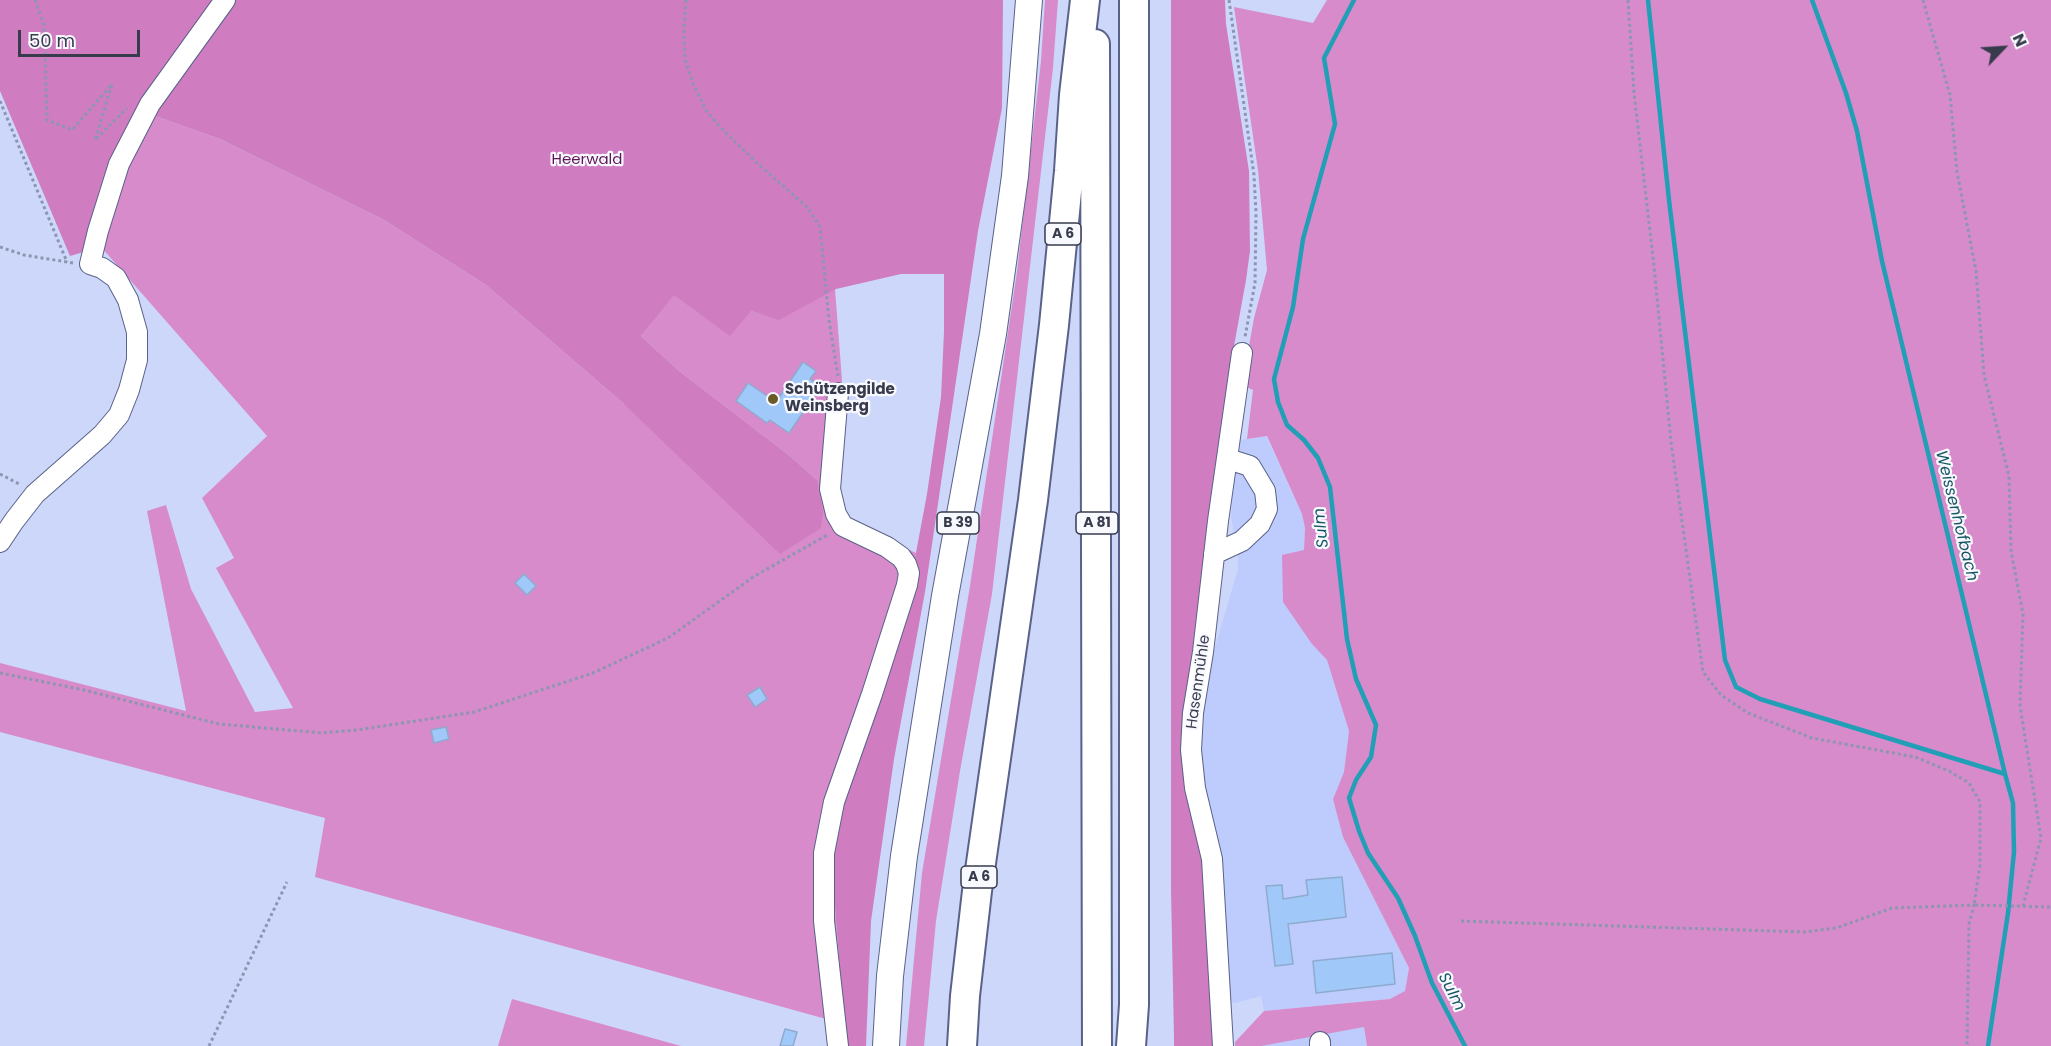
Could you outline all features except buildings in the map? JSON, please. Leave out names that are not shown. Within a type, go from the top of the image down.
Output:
[{"type":"highway","name":"A 6","points":[[962,1046],[965,996],[977,891],[1033,500],[1054,325],[1074,95],[1085,0]]},
{"type":"highway","name":"A 81","points":[[1095,0],[1095,1040]]},
{"type":"highway","points":[[1131,1046],[1134,1005],[1134,0]]},
{"type":"highway","points":[[1134,1005],[1142,1046]]},
{"type":"main road","name":"B 39","points":[[886,1046],[890,976],[909,822],[943,608],[993,334],[1013,187],[1029,0]]},
{"type":"street","points":[[0,542],[35,494],[102,435],[119,415],[137,360],[137,332],[128,300],[116,278],[102,268],[90,264],[98,231],[119,164],[150,104],[225,0]]},
{"type":"street","name":"Hasenmühle","points":[[1223,1046],[1212,859],[1195,788],[1191,750],[1193,713],[1242,353]]},
{"type":"street","points":[[838,393],[830,489],[836,514],[843,526],[887,547],[901,557],[909,573],[908,585],[873,694],[834,802],[824,853],[824,921],[838,1046]]},
{"type":"street","points":[[1214,554],[1242,541],[1260,524],[1267,509],[1266,491],[1251,466],[1228,459]]},
{"type":"path","points":[[35,0],[44,25],[47,120],[72,130],[112,84],[95,140],[132,103],[128,114]]},
{"type":"path","points":[[686,0],[684,59],[706,110],[756,163],[808,208],[820,227],[829,320],[837,358]]},
{"type":"path","points":[[1229,0],[1254,175],[1256,213],[1255,283],[1242,353]]},
{"type":"path","points":[[1628,0],[1634,93],[1671,442],[1703,672],[1721,695],[1748,713],[1812,738],[1916,757],[1949,771],[1969,783],[1980,802],[1980,865],[1974,905],[1968,924],[1967,1046]]},
{"type":"path","points":[[1923,0],[1950,95],[1957,172],[1976,271],[1984,375],[2009,477],[2011,551],[2023,615],[2020,706],[2041,838],[2023,906]]},
{"type":"path","points":[[0,101],[67,262]]},
{"type":"path","points":[[0,247],[24,255],[90,264]]},
{"type":"path","points":[[0,474],[35,494]]},
{"type":"path","points":[[0,673],[84,690],[219,724],[322,733],[357,730],[474,712],[593,674],[668,638],[753,577],[843,526]]},
{"type":"path","points":[[209,1046],[287,882]]},
{"type":"path","points":[[1461,921],[1805,932],[1836,928],[1892,908],[1974,905],[2051,907]]},
{"type":"shaded area","points":[[1045,0],[1058,0],[1053,68],[992,594],[936,921],[924,1046],[906,1046],[922,873],[970,586],[1017,272],[1041,61]]},
{"type":"shaded area","points":[[1327,0],[2051,0],[2051,1046],[1367,1046],[1364,1027],[1261,1046],[1235,1046],[1235,1042],[1264,1011],[1390,999],[1405,991],[1409,968],[1343,837],[1333,799],[1344,772],[1349,731],[1327,660],[1312,644],[1283,602],[1282,555],[1304,550],[1305,528],[1302,514],[1267,436],[1247,439],[1253,390],[1242,385],[1254,318],[1267,270],[1258,170],[1234,7],[1313,23]]},
{"type":"shaded area","points":[[155,116],[220,139],[384,220],[486,285],[624,404],[817,480],[790,456],[678,370],[641,336],[674,294],[779,319],[835,289],[842,380],[838,488],[841,508],[859,527],[916,553],[918,576],[843,807],[833,883],[844,1024],[315,877],[325,818],[0,732],[0,663],[186,711],[147,511],[166,505],[191,589],[255,712],[293,708],[216,568],[234,558],[202,498],[267,436],[101,247],[131,152]]},
{"type":"shaded area","points":[[1266,436],[1302,514],[1305,528],[1304,550],[1312,644],[1327,659],[1349,731],[1344,772],[1333,799],[1383,916],[1409,968],[1405,992],[1390,999],[1264,1011],[1261,996],[1235,1003],[1231,1002],[1229,997],[1218,841],[1202,780],[1199,743],[1201,716],[1213,654],[1238,569],[1238,554],[1231,517],[1235,441]]},
{"type":"shaded area","points":[[512,999],[681,1046],[498,1046]]},
{"type":"shaded area","points":[[1364,1027],[1367,1046],[1261,1046],[1261,1045]]},
{"type":"green space","name":"Heerwald","points":[[0,0],[1003,0],[1002,108],[978,231],[925,592],[894,759],[871,921],[866,1046],[846,1046],[833,883],[834,847],[843,807],[918,576],[915,558],[941,397],[944,274],[901,274],[836,289],[779,320],[751,311],[730,336],[674,295],[641,336],[678,370],[790,456],[817,480],[823,512],[821,528],[780,554],[624,404],[486,285],[384,220],[220,139],[155,116],[131,152],[101,247],[70,256],[0,91]]},
{"type":"green space","points":[[1171,0],[1225,0],[1226,24],[1249,171],[1250,251],[1234,346],[1198,644],[1184,722],[1206,863],[1216,1046],[1174,1046],[1171,890]]},
{"type":"waterway","name":"Sulm","points":[[1354,0],[1324,58],[1335,124],[1303,239],[1293,307],[1274,379],[1278,402],[1287,425],[1304,440],[1318,458],[1330,487],[1347,639],[1356,679],[1376,725],[1371,757],[1356,780],[1349,798],[1368,853],[1398,898],[1432,983],[1465,1046]]},
{"type":"waterway","points":[[1648,0],[1669,200],[1725,660],[1736,687],[1760,699],[2005,774]]},
{"type":"waterway","name":"Weissenhofbach","points":[[1812,0],[1846,93],[1857,131],[1882,261],[2013,803],[2014,852],[2008,913],[1988,1046]]},
{"type":"place","name":"Schützengilde Weinsberg","points":[[773,399]]}]
